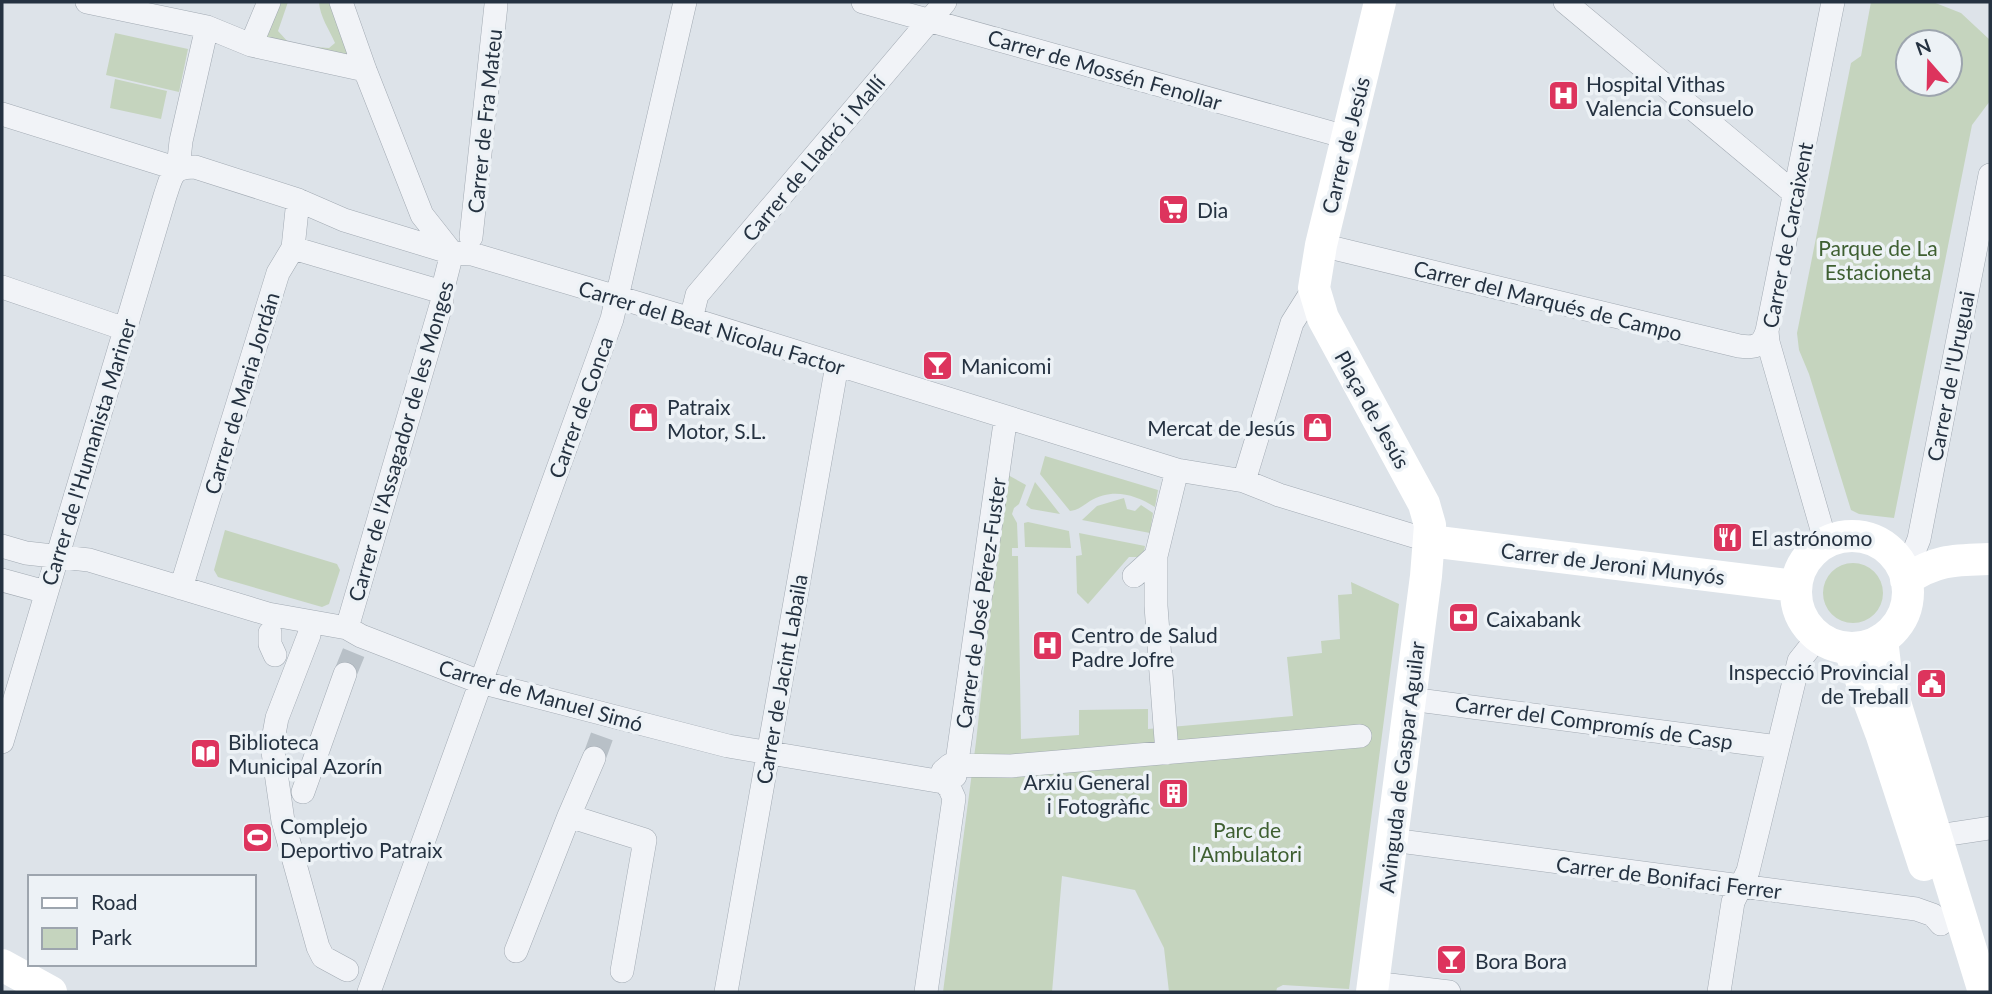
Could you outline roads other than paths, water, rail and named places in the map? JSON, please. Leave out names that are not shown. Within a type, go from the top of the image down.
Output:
[{"type":"street","points":[[87,2],[207,27],[251,45],[365,70]]},
{"type":"street","points":[[251,45],[269,2]]},
{"type":"street","points":[[341,2],[422,215],[452,253]]},
{"type":"street","name":"Carrer de Conca","points":[[369,992],[608,332],[685,2]]},
{"type":"street","name":"Carrer de Mossén Fenollar","points":[[863,2],[1346,137]]},
{"type":"street","name":"Carrer de Lladró i Mallí","points":[[691,319],[697,295],[944,2]]},
{"type":"street","name":"Carrer de Jesús","points":[[1314,288],[1321,245],[1380,2]]},
{"type":"street","points":[[1564,2],[1794,193]]},
{"type":"street","name":"Carrer de Carcaixent","points":[[1820,546],[1824,533],[1768,342],[1768,331],[1833,2]]},
{"type":"street","name":"Carrer de Fra Mateu","points":[[471,237],[496,5]]},
{"type":"street","name":"Carrer de l'Humanista Mariner","points":[[2,742],[165,196],[171,179],[180,168],[181,141],[207,27]]},
{"type":"street","name":"Carrer del Beat Nicolau Factor","points":[[2,114],[180,168],[195,167],[298,200],[344,220],[452,253],[472,254],[691,319],[1177,470],[1244,481]]},
{"type":"street","name":"Carrer de l'Uruguai","points":[[1904,564],[1990,175]]},
{"type":"street","name":"Carrer de Maria Jordán","points":[[181,588],[278,273],[293,248],[298,200]]},
{"type":"street","name":"Carrer del Marqués de Campo","points":[[1321,245],[1739,346],[1756,347],[1762,344],[1768,331]]},
{"type":"street","points":[[293,248],[442,292]]},
{"type":"street","name":"Carrer de l'Assagador de les Monges","points":[[355,637],[442,302],[452,253]]},
{"type":"street","points":[[2,287],[125,329]]},
{"type":"street","points":[[1314,288],[1292,323],[1244,481],[1279,495],[1430,541]]},
{"type":"street","name":"Plaça de Jesús","points":[[1314,288],[1323,318],[1424,504],[1430,525],[1430,541]]},
{"type":"street","name":"Carrer de Jacint Labaila","points":[[726,992],[837,365]]},
{"type":"street","name":"Carrer de José Pérez-Fuster","points":[[926,992],[954,797],[950,777],[1004,430]]},
{"type":"street","points":[[1167,753],[1156,606],[1156,556],[1177,470]]},
{"type":"street","points":[[1904,564],[1906,603],[1901,617],[1882,639],[1849,648],[1831,644],[1818,636],[1801,617],[1796,601],[1796,586],[1804,563],[1820,546],[1834,539],[1848,536],[1866,538],[1904,564],[1990,559]]},
{"type":"street","name":"Carrer de Jeroni Munyós","points":[[1430,541],[1796,586]]},
{"type":"street","name":"Avinguda de Gaspar Aguilar","points":[[1373,987],[1430,541]]},
{"type":"street","name":"Carrer de Manuel Simó","points":[[2,546],[26,553],[89,560],[355,637],[480,682],[602,737],[728,746],[950,777],[1011,766],[1360,736]]},
{"type":"street","points":[[1134,576],[1156,556]]},
{"type":"street","points":[[2,580],[46,592]]},
{"type":"street","points":[[309,635],[281,656],[277,718],[272,746],[283,821],[318,947],[323,957],[347,970]]},
{"type":"street","points":[[1719,992],[1733,902],[1748,871],[1798,661],[1818,636]]},
{"type":"street","points":[[1882,639],[1886,673],[1937,836],[1967,991]]},
{"type":"street","points":[[1849,648],[1882,736],[1941,924],[1967,991]]},
{"type":"street","points":[[303,792],[345,674]]},
{"type":"street","name":"Carrer del Compromís de Casp","points":[[1410,699],[1778,747]]},
{"type":"street","points":[[516,951],[602,737]]},
{"type":"street","points":[[569,816],[645,840],[622,971]]},
{"type":"street","points":[[1937,836],[1990,828]]},
{"type":"street","name":"Carrer de Bonifaci Ferrer","points":[[1392,840],[1916,909],[1933,915],[1941,924]]},
{"type":"street","points":[[2,965],[51,992]]},
{"type":"street","points":[[1373,987],[1450,992]]},
{"type":"tunnel","points":[[345,674],[356,647]]},
{"type":"tunnel","points":[[594,758],[602,736]]},
{"type":"place","name":"Hospital Vithas Valencia Consuelo","points":[[1563,95]]},
{"type":"place","name":"Dia","points":[[1174,209]]},
{"type":"place","name":"Manicomi","points":[[938,365]]},
{"type":"place","name":"Patraix Motor, S.L.","points":[[644,418]]},
{"type":"place","name":"Mercat de Jesús","points":[[1318,427]]},
{"type":"place","name":"El astrónomo","points":[[1728,537]]},
{"type":"place","name":"Caixabank","points":[[1463,618]]},
{"type":"place","name":"Centro de Salud Padre Jofre","points":[[1048,646]]},
{"type":"place","name":"Inspecció Provincial de Treball","points":[[1932,683]]},
{"type":"place","name":"Biblioteca Municipal Azorín","points":[[205,753]]},
{"type":"place","name":"Arxiu General i Fotogràfic","points":[[1173,793]]},
{"type":"place","name":"Complejo Deportivo Patraix","points":[[257,837]]},
{"type":"place","name":"Bora Bora","points":[[1452,960]]},
{"type":"park label","name":"Parque de La Estacioneta","points":[[1878,259]]},
{"type":"park label","name":"Parc de l'Ambulatori","points":[[1247,841]]}]
